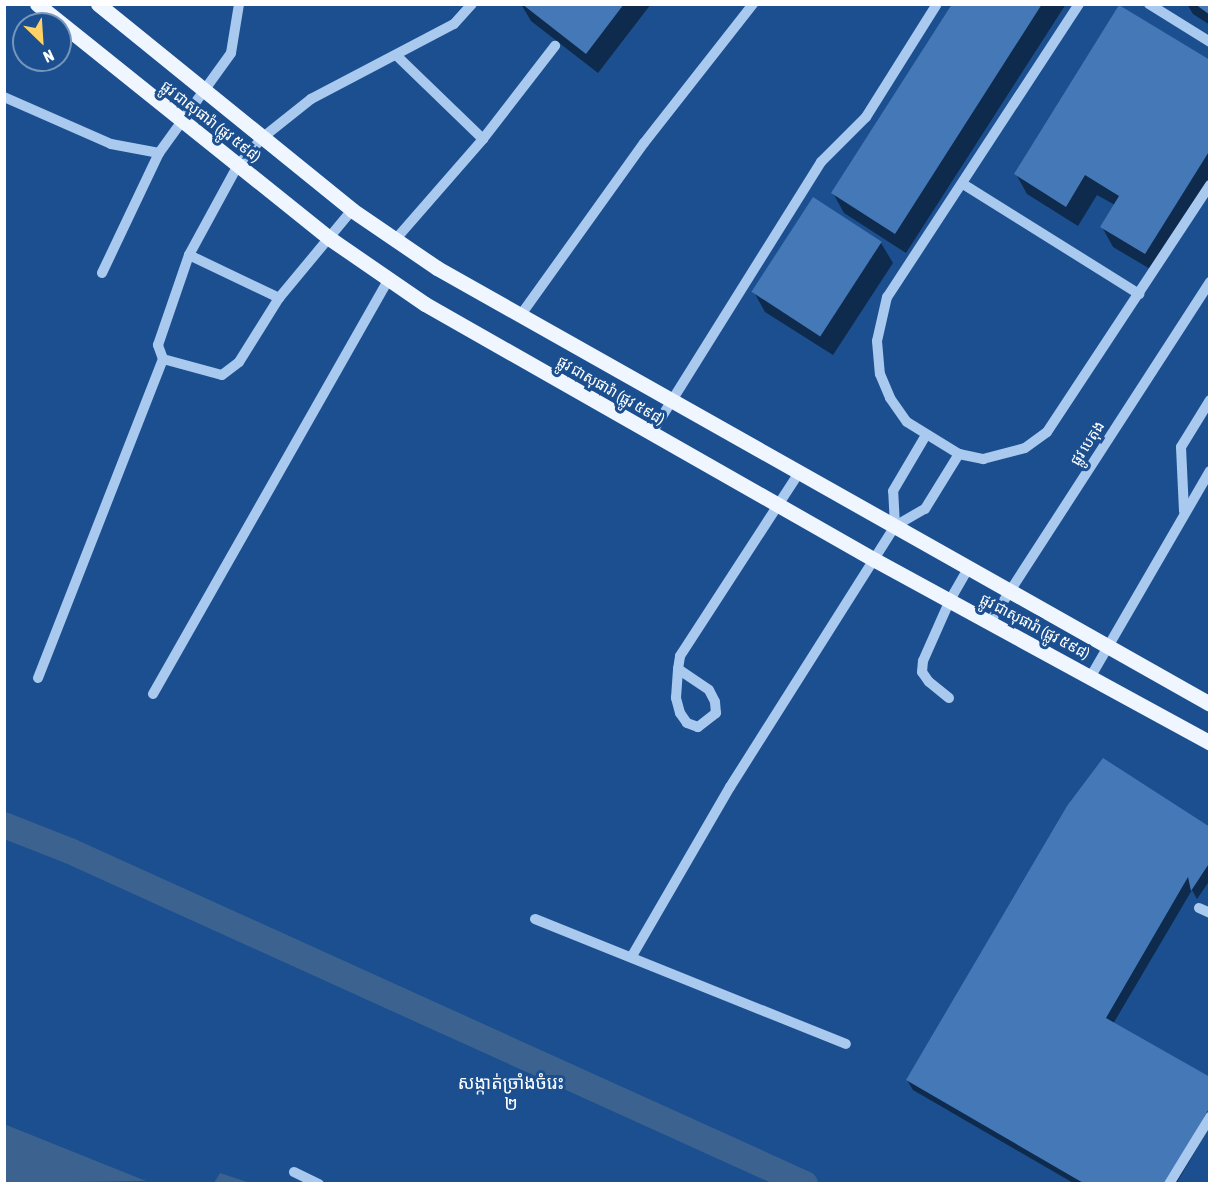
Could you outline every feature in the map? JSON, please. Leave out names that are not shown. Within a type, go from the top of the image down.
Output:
[{"type":"main road","name":"ផ្លូវ ជាសុផារ៉ា (ផ្លូវ ៥៩៨)","points":[[37,4],[329,238],[388,280],[651,434],[1209,743]]},
{"type":"main road","name":"ផ្លូវ ជាសុផារ៉ា (ផ្លូវ ៥៩៨)","points":[[106,7],[203,93],[352,210],[396,240],[520,316],[1209,704]]},
{"type":"street","points":[[102,273],[159,153],[231,53],[239,4]]},
{"type":"street","points":[[38,678],[163,359],[158,345],[189,255],[238,165],[262,138],[311,99],[454,24],[472,4]]},
{"type":"street","points":[[520,316],[644,143],[753,4]]},
{"type":"street","points":[[651,434],[669,400],[821,162],[866,117],[937,4]]},
{"type":"street","points":[[1079,4],[887,297],[877,341],[880,374],[890,399],[907,422],[959,453],[983,459],[1002,456],[1025,448],[1047,432],[1209,185]]},
{"type":"street","points":[[1149,4],[1209,42]]},
{"type":"street","points":[[396,240],[483,139],[555,46]]},
{"type":"street","points":[[396,55],[483,139]]},
{"type":"street","points":[[4,97],[111,144],[159,153]]},
{"type":"street","points":[[963,184],[1139,294]]},
{"type":"street","points":[[163,359],[222,375],[239,362],[279,298],[352,210]]},
{"type":"street","points":[[189,255],[279,298]]},
{"type":"street","points":[[153,694],[388,280]]},
{"type":"street","name":"ផ្លូវ បេតុង","points":[[990,622],[1209,282]]},
{"type":"street","points":[[1184,512],[1181,447],[1209,400]]},
{"type":"street","points":[[895,526],[893,491],[926,435]]},
{"type":"street","points":[[632,956],[730,787],[895,526],[925,509],[959,453]]},
{"type":"street","points":[[1091,676],[1209,471]]},
{"type":"street","points":[[678,669],[709,690],[714,702],[716,713],[698,727],[687,723],[680,713],[676,698],[678,669],[685,646],[798,474]]},
{"type":"street","points":[[949,698],[922,672],[950,600],[969,567]]},
{"type":"street","points":[[1199,908],[1209,913]]},
{"type":"street","points":[[535,919],[632,956],[846,1044]]},
{"type":"street","points":[[1169,1184],[1209,1118]]},
{"type":"street","points":[[294,1172],[319,1184]]},
{"type":"water","points":[[4,1124],[146,1181],[5,1183]]},
{"type":"water","points":[[220,1173],[250,1183],[214,1183]]},
{"type":"building","points":[[522,4],[624,4],[586,54]]},
{"type":"building","points":[[952,4],[1042,4],[895,234],[831,193]]},
{"type":"building","points":[[1195,4],[1210,4],[1210,15]]},
{"type":"building","points":[[1119,5],[1210,60],[1210,150],[1145,254],[1100,227],[1119,196],[1085,175],[1066,207],[1014,174]]},
{"type":"building","points":[[813,197],[882,242],[820,336],[751,292]]},
{"type":"building","points":[[1103,758],[1210,827],[1210,862],[1191,891],[1188,877],[1106,1018],[1210,1077],[1210,1107],[1165,1184],[1085,1184],[906,1080],[1067,806]]},
{"type":"waterway","points":[[4,825],[70,851],[805,1184]]},
{"type":"district","name":"សង្កាត់ច្រាំងចំរេះ ២","points":[[511,1094]]}]
